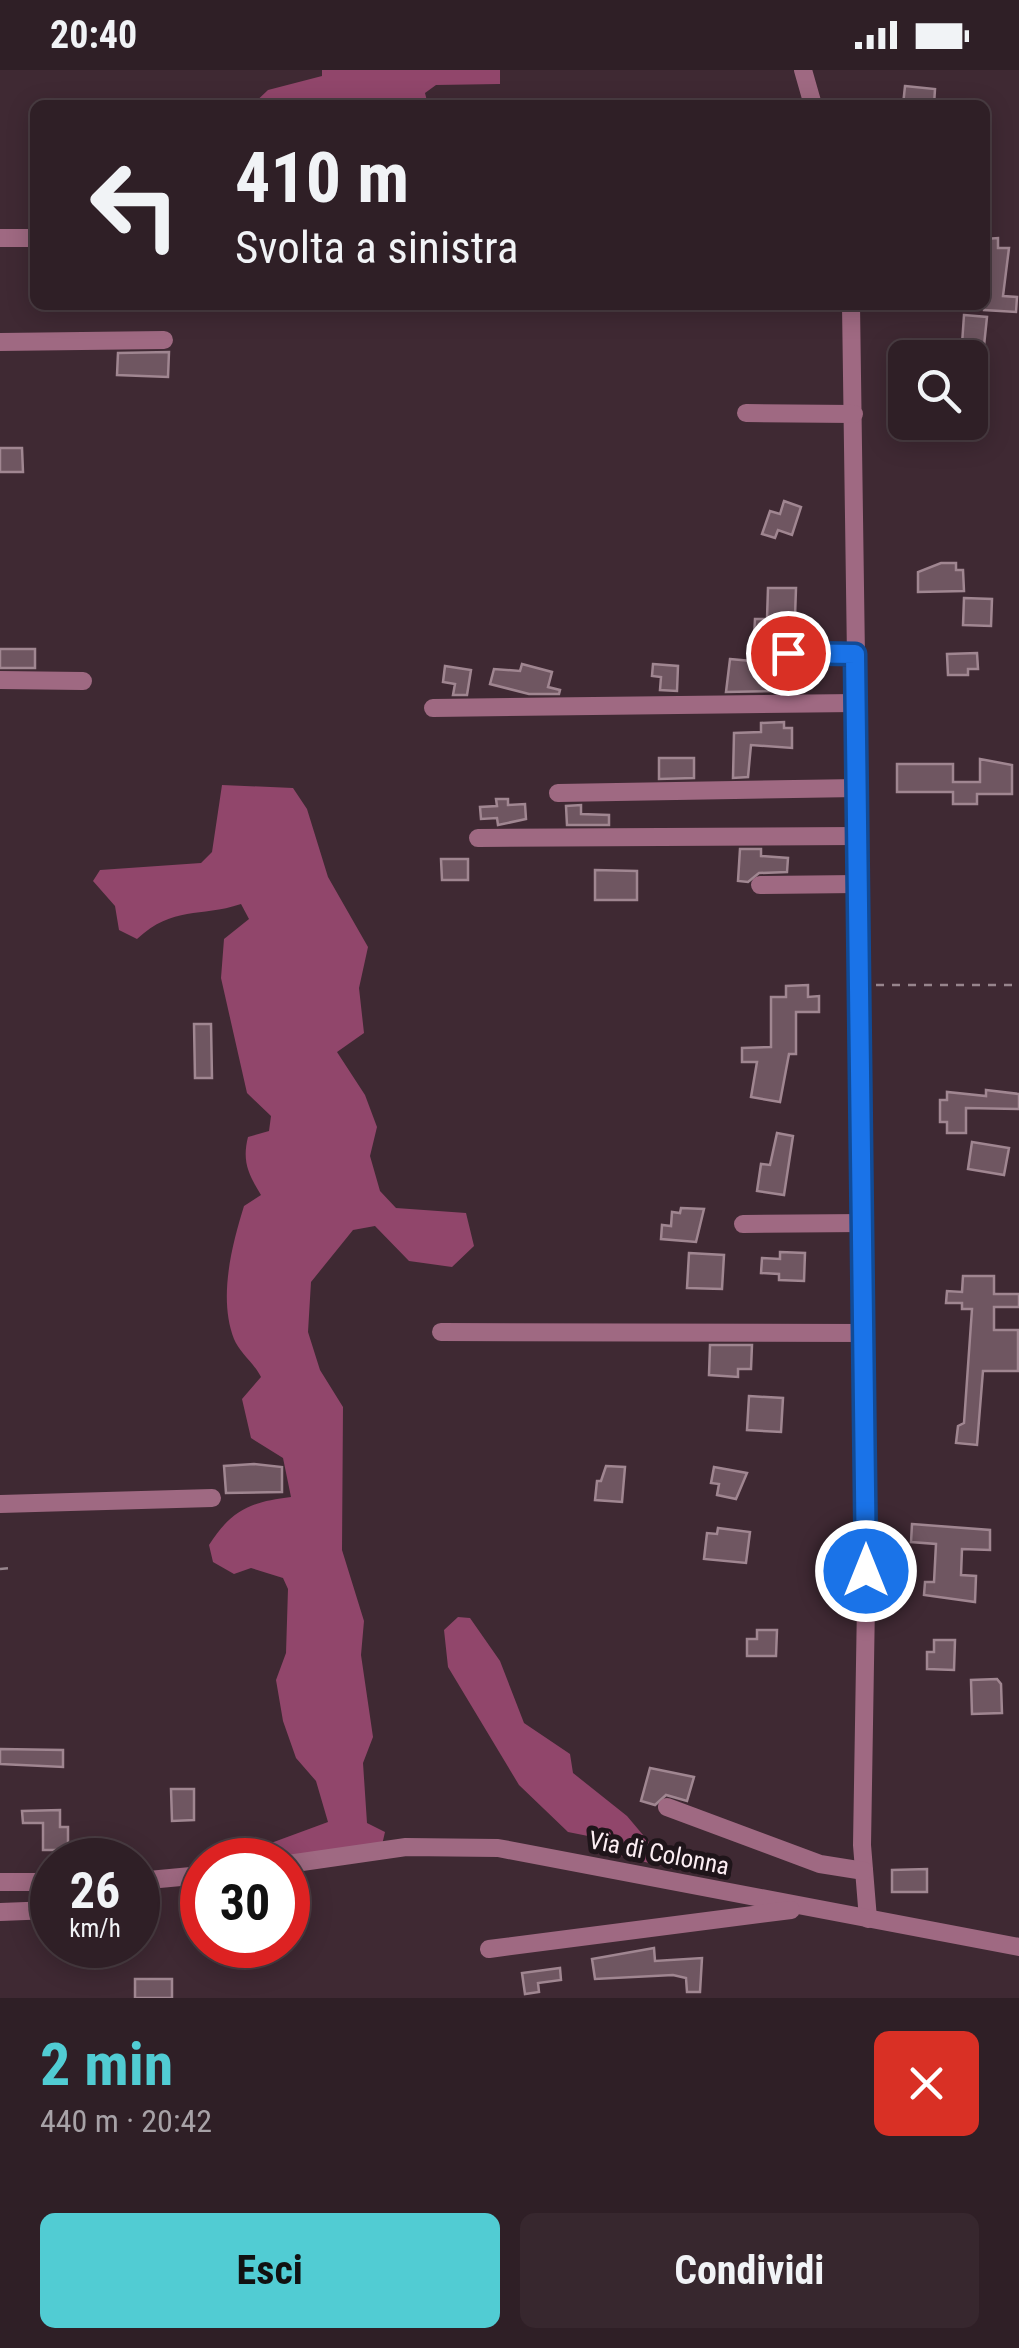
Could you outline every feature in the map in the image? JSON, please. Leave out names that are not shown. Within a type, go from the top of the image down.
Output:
[{"type":"street","points":[[803,70],[812,100]]},
{"type":"street","points":[[0,238],[30,238]]},
{"type":"street","points":[[851,310],[865,1333],[864,1870],[868,1919]]},
{"type":"street","points":[[0,342],[164,340]]},
{"type":"street","points":[[746,412],[854,414]]},
{"type":"street","points":[[788,653],[855,654]]},
{"type":"street","points":[[0,680],[84,680]]},
{"type":"street","points":[[433,708],[856,703]]},
{"type":"street","points":[[558,793],[858,788]]},
{"type":"street","points":[[478,838],[857,836]]},
{"type":"street","points":[[760,884],[858,884]]},
{"type":"street","points":[[743,1224],[864,1223]]},
{"type":"street","points":[[441,1332],[865,1333]]},
{"type":"street","points":[[0,1504],[212,1498]]},
{"type":"street","points":[[667,1807],[820,1864],[864,1870]]},
{"type":"street","name":"Via di Colonna","points":[[310,1861],[406,1848],[498,1848],[1019,1947]]},
{"type":"street","points":[[0,1882],[30,1882]]},
{"type":"street","points":[[488,1949],[808,1908]]},
{"type":"street","points":[[0,1912],[30,1911]]},
{"type":"path","points":[[858,985],[1019,985]]},
{"type":"path","points":[[0,1569],[10,1568]]},
{"type":"shaded area","points":[[322,70],[500,70],[500,84],[436,85],[425,93],[427,100],[257,100],[268,90],[322,76]]},
{"type":"shaded area","points":[[222,785],[293,788],[307,809],[328,877],[368,947],[359,988],[364,1033],[337,1052],[365,1095],[377,1127],[370,1156],[380,1191],[396,1208],[466,1213],[474,1246],[452,1267],[409,1261],[375,1226],[353,1230],[311,1282],[308,1332],[320,1370],[343,1407],[342,1550],[364,1621],[361,1655],[373,1737],[363,1763],[367,1823],[385,1832],[382,1845],[310,1854],[310,1838],[285,1838],[328,1822],[316,1781],[296,1758],[283,1721],[276,1680],[286,1653],[288,1589],[283,1578],[251,1568],[234,1574],[213,1562],[209,1545],[226,1523],[244,1509],[291,1497],[283,1458],[251,1438],[242,1399],[261,1377],[234,1339],[227,1306],[231,1254],[244,1206],[261,1195],[247,1167],[248,1137],[269,1131],[271,1116],[247,1093],[221,978],[224,939],[249,919],[241,904],[163,921],[137,939],[119,930],[115,906],[93,881],[100,870],[201,863],[212,852]]},
{"type":"shaded area","points":[[458,1617],[470,1618],[500,1661],[524,1723],[570,1754],[573,1773],[627,1816],[654,1848],[682,1861],[678,1870],[616,1855],[593,1837],[568,1832],[519,1785],[448,1667],[444,1630]]},
{"type":"building","points":[[905,86],[935,89],[934,100],[904,100]]},
{"type":"building","points":[[998,238],[998,248],[1009,248],[1003,296],[1017,297],[1016,312],[984,310],[990,310],[990,239]]},
{"type":"building","points":[[964,315],[987,317],[985,340],[962,340]]},
{"type":"building","points":[[169,352],[168,377],[117,375],[118,353]]},
{"type":"building","points":[[0,448],[22,448],[23,472],[0,472]]},
{"type":"building","points":[[784,501],[801,507],[792,535],[778,530],[775,538],[762,534],[770,511],[780,514]]},
{"type":"building","points":[[941,563],[956,563],[956,570],[963,570],[964,591],[918,592],[918,572]]},
{"type":"building","points":[[768,588],[796,588],[795,617],[785,617],[785,638],[754,637],[755,619],[767,619]]},
{"type":"building","points":[[964,598],[992,599],[991,626],[963,625]]},
{"type":"building","points":[[0,649],[35,649],[35,668],[0,668]]},
{"type":"building","points":[[977,653],[978,669],[968,669],[968,675],[948,675],[947,654]]},
{"type":"building","points":[[730,659],[762,662],[760,683],[774,685],[773,691],[726,692]]},
{"type":"building","points":[[522,664],[552,672],[548,687],[560,690],[559,694],[529,694],[490,684],[494,669],[520,671]]},
{"type":"building","points":[[653,664],[678,666],[677,691],[660,690],[661,677],[652,676]]},
{"type":"building","points":[[445,666],[471,670],[467,695],[453,695],[455,684],[443,682]]},
{"type":"building","points":[[784,722],[784,728],[792,728],[792,748],[751,745],[748,777],[733,778],[734,733],[761,732],[761,723]]},
{"type":"building","points":[[659,758],[694,758],[694,778],[659,779]]},
{"type":"building","points":[[980,759],[1012,765],[1012,794],[977,794],[977,804],[953,804],[953,792],[897,792],[897,764],[953,764],[953,782],[980,782]]},
{"type":"building","points":[[496,799],[508,799],[508,805],[525,804],[526,819],[498,825],[497,818],[481,819],[480,807],[497,806]]},
{"type":"building","points":[[581,805],[581,814],[609,815],[609,825],[567,825],[566,806]]},
{"type":"building","points":[[740,849],[761,849],[761,856],[788,858],[787,872],[759,873],[748,882],[738,881]]},
{"type":"building","points":[[441,859],[468,859],[468,880],[442,880]]},
{"type":"building","points":[[595,870],[637,871],[637,900],[595,900]]},
{"type":"building","points":[[808,985],[808,997],[819,996],[819,1012],[796,1012],[796,1054],[789,1054],[780,1102],[751,1097],[757,1062],[742,1062],[742,1048],[771,1047],[771,997],[786,997],[786,986]]},
{"type":"building","points":[[194,1024],[211,1024],[212,1078],[195,1078]]},
{"type":"building","points":[[986,1090],[1019,1094],[1019,1109],[966,1108],[966,1133],[947,1133],[947,1122],[940,1122],[940,1100],[947,1100],[947,1092],[986,1096]]},
{"type":"building","points":[[777,1133],[793,1136],[784,1195],[757,1191],[761,1164],[770,1165]]},
{"type":"building","points":[[972,1142],[1009,1148],[1004,1175],[968,1169]]},
{"type":"building","points":[[681,1208],[704,1209],[696,1242],[661,1239],[662,1225],[671,1226],[672,1212],[680,1213]]},
{"type":"building","points":[[780,1252],[805,1253],[804,1281],[779,1280],[779,1274],[761,1273],[762,1258],[780,1259]]},
{"type":"building","points":[[689,1253],[724,1255],[722,1289],[687,1288]]},
{"type":"building","points":[[963,1276],[994,1276],[994,1294],[1019,1294],[1019,1307],[994,1307],[994,1330],[1018,1330],[1018,1371],[983,1371],[977,1445],[956,1443],[958,1426],[964,1423],[972,1309],[962,1309],[962,1303],[946,1303],[947,1291],[962,1292]]},
{"type":"building","points":[[710,1345],[752,1345],[751,1369],[738,1369],[738,1377],[709,1375]]},
{"type":"building","points":[[749,1396],[783,1398],[781,1432],[747,1430]]},
{"type":"building","points":[[224,1466],[282,1467],[282,1492],[226,1493]]},
{"type":"building","points":[[606,1466],[625,1467],[622,1502],[595,1500],[597,1481],[601,1481]]},
{"type":"building","points":[[714,1467],[747,1473],[736,1499],[717,1495],[719,1484],[711,1483]]},
{"type":"building","points":[[912,1524],[990,1530],[990,1550],[962,1549],[961,1575],[976,1576],[975,1602],[924,1595],[925,1582],[934,1582],[936,1544],[911,1542]]},
{"type":"building","points":[[718,1528],[750,1532],[746,1563],[704,1559],[707,1533],[717,1534]]},
{"type":"building","points":[[757,1630],[777,1630],[776,1656],[747,1656],[747,1639],[757,1639]]},
{"type":"building","points":[[934,1640],[955,1640],[954,1670],[927,1669],[927,1652],[934,1652]]},
{"type":"building","points":[[997,1679],[1001,1684],[1002,1713],[972,1714],[971,1680]]},
{"type":"building","points":[[0,1749],[63,1750],[63,1767],[0,1764]]},
{"type":"building","points":[[650,1768],[694,1777],[687,1801],[666,1795],[655,1805],[641,1801]]},
{"type":"building","points":[[171,1789],[194,1789],[194,1820],[172,1821]]},
{"type":"building","points":[[60,1810],[60,1827],[68,1827],[68,1838],[43,1838],[43,1823],[23,1823],[22,1811]]},
{"type":"building","points":[[927,1869],[927,1892],[892,1892],[892,1870]]},
{"type":"building","points":[[654,1948],[655,1961],[702,1958],[700,1992],[687,1992],[686,1978],[673,1975],[595,1979],[592,1959]]},
{"type":"building","points":[[560,1968],[561,1980],[538,1983],[539,1992],[525,1994],[522,1973]]},
{"type":"building","points":[[135,1979],[172,1979],[172,1998],[135,1998]]},
{"type":"route","points":[[788,653],[855,654],[858,1007],[864,1136],[866,1571]]}]
